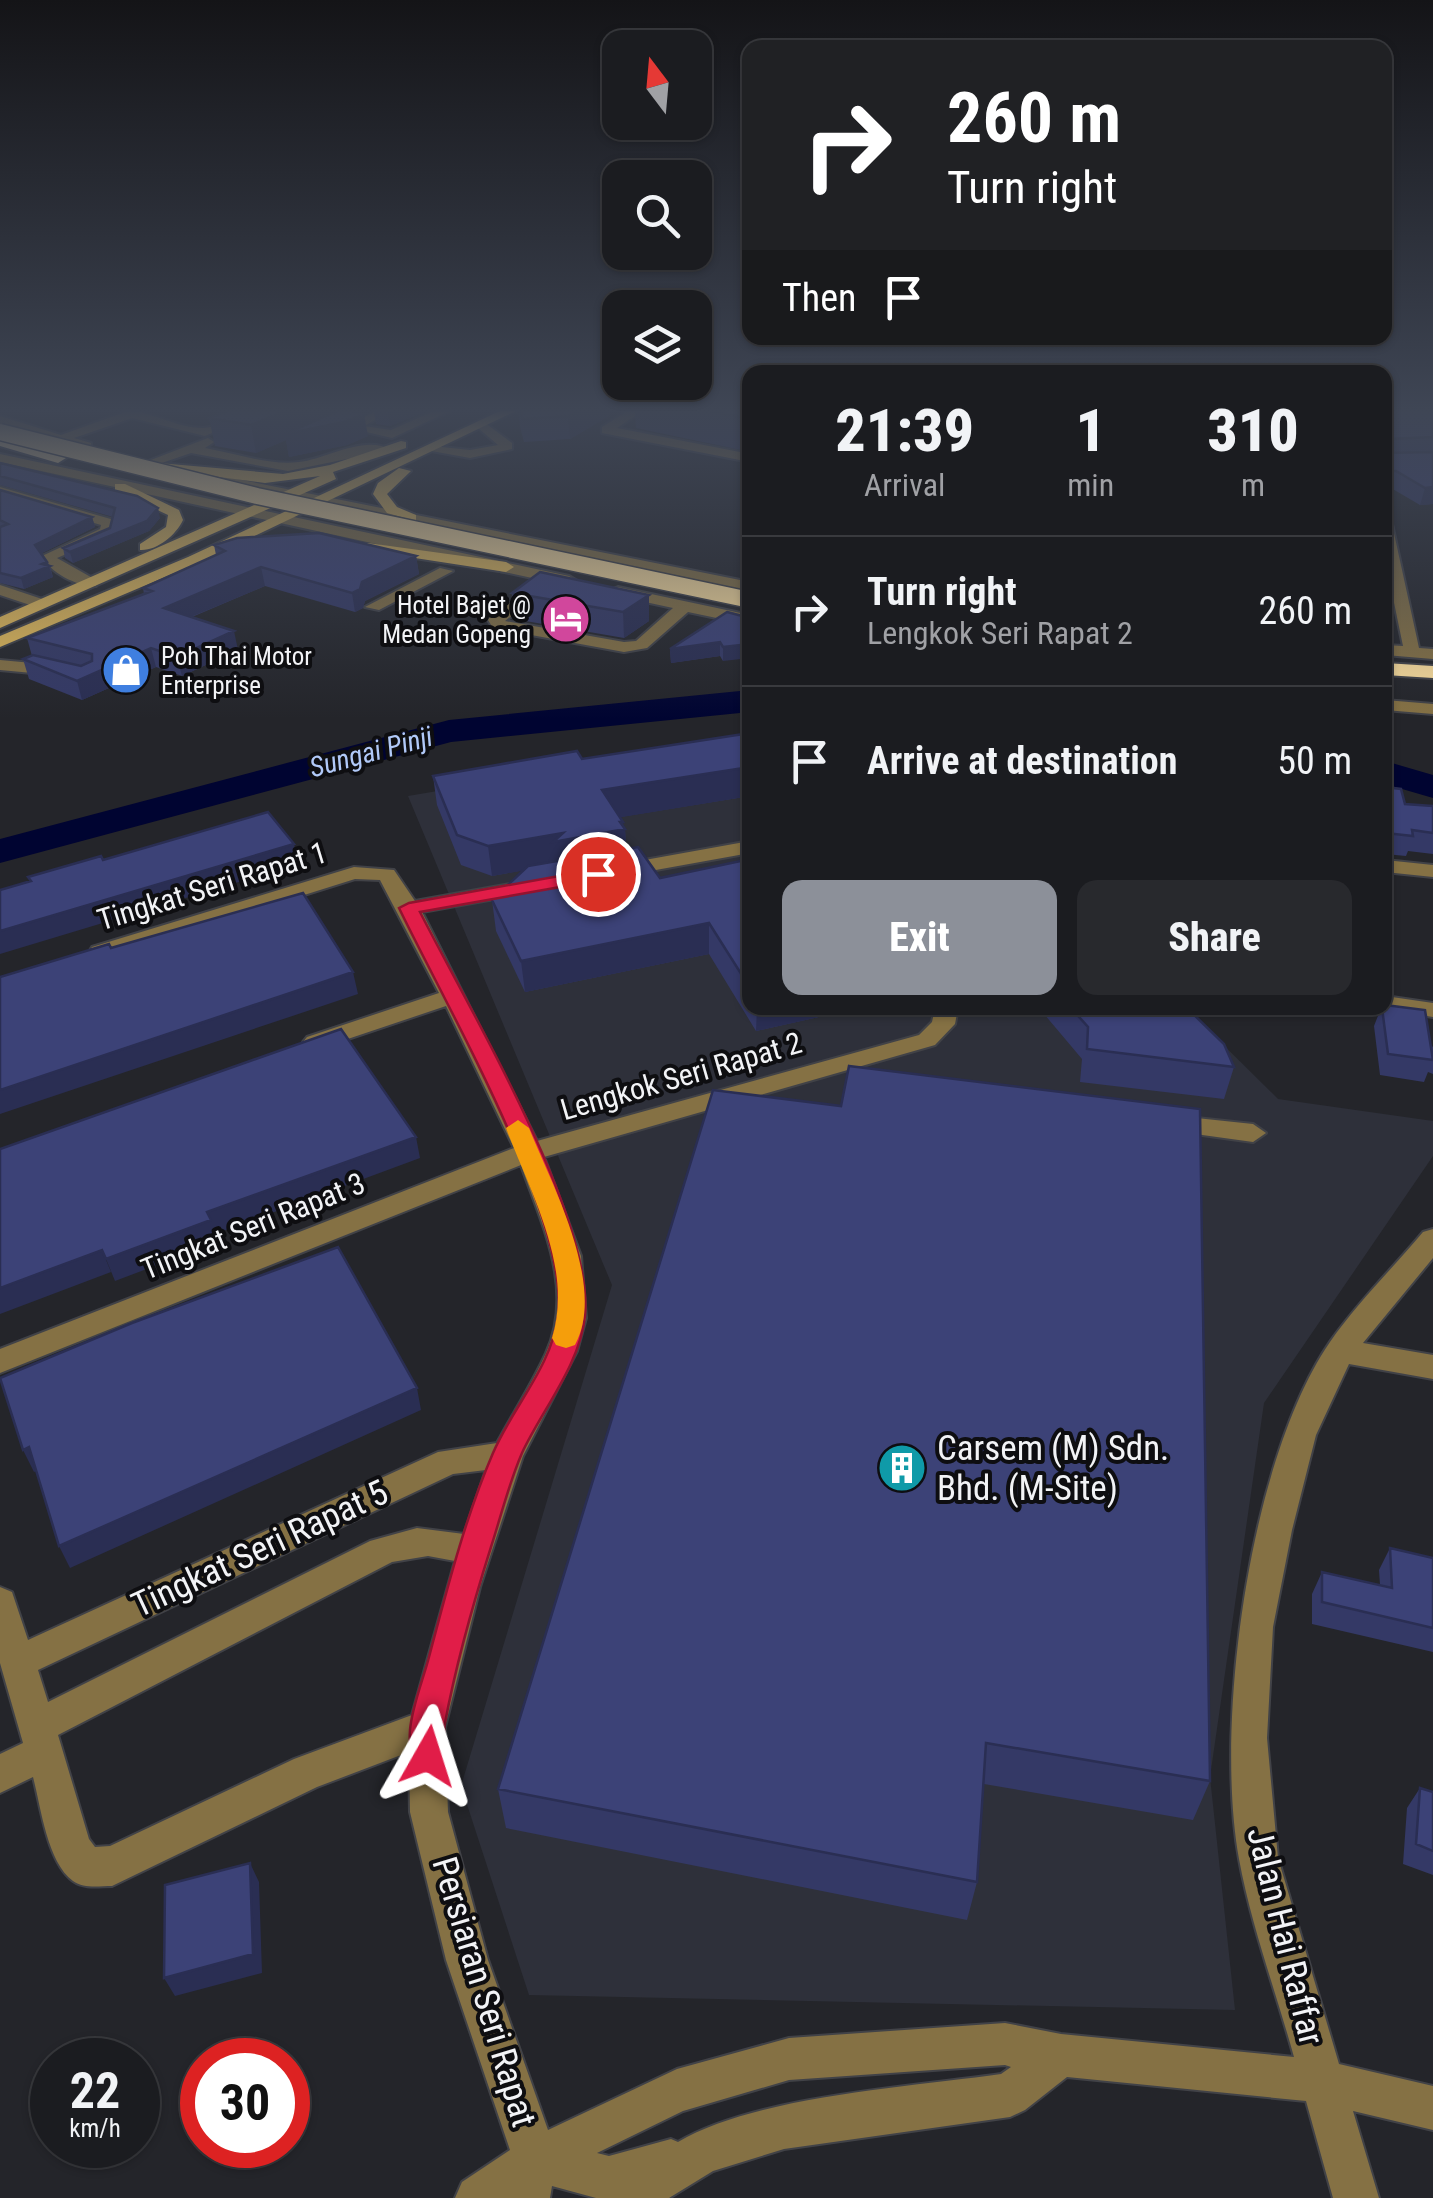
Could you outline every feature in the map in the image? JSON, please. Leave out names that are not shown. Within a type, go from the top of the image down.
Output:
[{"type":"highway","points":[[317,514],[742,608]]},
{"type":"highway","points":[[340,514],[742,598]]},
{"type":"highway","points":[[1392,659],[1426,662]]},
{"type":"highway","points":[[1392,669],[1426,662]]},
{"type":"main road","points":[[110,574],[124,560],[172,529],[176,520],[171,514]]},
{"type":"main road","points":[[0,623],[249,514]]},
{"type":"main road","points":[[0,642],[291,514]]},
{"type":"main road","points":[[400,514],[408,517]]},
{"type":"main road","points":[[296,540],[380,544],[506,568]]},
{"type":"main road","points":[[193,560],[270,542]]},
{"type":"street","points":[[76,514],[109,523],[106,532],[49,556],[53,564],[92,582]]},
{"type":"street","points":[[249,514],[380,544]]},
{"type":"street","points":[[390,514],[742,585]]},
{"type":"street","points":[[408,517],[376,520],[362,529],[380,544],[385,558],[573,599]]},
{"type":"street","points":[[1392,548],[1426,662]]},
{"type":"street","points":[[506,568],[591,586]]},
{"type":"street","points":[[373,607],[445,571]]},
{"type":"street","points":[[553,578],[496,620],[500,624],[624,648],[641,645],[685,606]]},
{"type":"street","points":[[0,590],[42,604]]},
{"type":"street","points":[[718,631],[669,620],[611,598],[685,606],[742,618]]},
{"type":"street","points":[[1392,652],[1426,662]]},
{"type":"street","points":[[0,664],[40,666],[71,674]]},
{"type":"street","points":[[1392,706],[1425,709]]},
{"type":"street","points":[[598,874],[742,849]]},
{"type":"street","points":[[1392,867],[1433,871]]},
{"type":"street","name":"Tingkat Seri Rapat 1","points":[[74,960],[354,873],[387,874]]},
{"type":"street","name":"Persiaran Seri Rapat","points":[[387,874],[409,908],[530,1152],[567,1256],[572,1318],[562,1351],[507,1454],[474,1554],[427,1728],[429,1812],[467,1960],[532,2178]]},
{"type":"street","points":[[409,908],[560,881]]},
{"type":"street","points":[[294,1049],[452,996]]},
{"type":"street","points":[[1392,1003],[1433,1010]]},
{"type":"street","name":"Lengkok Seri Rapat 2","points":[[530,1152],[875,1066],[927,1040],[943,1024],[945,1015]]},
{"type":"street","points":[[1136,1120],[1254,1132]]},
{"type":"street","name":"Tingkat Seri Rapat 3","points":[[0,1361],[530,1152]]},
{"type":"street","name":"Jalan Hai Raffar","points":[[1356,2198],[1258,1858],[1248,1738],[1256,1627],[1275,1530],[1300,1434],[1340,1351],[1433,1240]]},
{"type":"street","points":[[1340,1351],[1433,1367]]},
{"type":"street","name":"Tingkat Seri Rapat 5","points":[[18,1662],[449,1461],[507,1454]]},
{"type":"street","points":[[0,1774],[40,1739],[382,1551],[408,1541],[450,1542],[474,1554]]},
{"type":"street","points":[[0,1604],[73,1849],[86,1866],[112,1866],[307,1772],[427,1728]]},
{"type":"street","points":[[478,2198],[532,2178],[677,2091],[789,2060],[1005,2044],[1062,2055],[1320,2081],[1433,2108]]},
{"type":"street","points":[[532,2178],[608,2178],[784,2127],[1010,2095],[1062,2055]]},
{"type":"street","points":[[626,2198],[703,2152]]},
{"type":"shaded area","points":[[742,739],[742,1015],[1193,1015],[1278,1099],[1433,1121],[1433,1156],[1264,1403],[1210,1777],[1235,2010],[529,1995],[461,1786],[612,1285],[408,796]]},
{"type":"building","points":[[0,514],[92,517],[35,545],[47,562],[42,564],[50,566],[21,578],[0,573],[0,527],[8,524],[0,520]]},
{"type":"building","points":[[114,514],[153,514],[147,521],[70,552],[63,548],[110,528]]},
{"type":"building","points":[[319,533],[416,556],[362,582],[360,589],[352,593],[261,567],[164,608],[234,631],[177,657],[151,648],[77,681],[23,659],[33,655],[81,666],[92,661],[92,654],[27,638],[152,591],[143,588],[225,551],[214,545],[237,538]]},
{"type":"building","points":[[540,572],[649,595],[623,612],[512,593]]},
{"type":"building","points":[[727,612],[742,616],[742,645],[723,647],[720,642],[670,649]]},
{"type":"building","points":[[742,734],[742,768],[602,790],[625,829],[553,842],[563,833],[488,846],[457,835],[433,776],[577,751],[582,759]]},
{"type":"building","points":[[1392,788],[1401,789],[1405,804],[1433,806],[1433,833],[1412,830],[1413,836],[1392,834]]},
{"type":"building","points":[[268,812],[294,844],[0,931],[0,890],[31,881],[28,877],[101,856],[103,860]]},
{"type":"building","points":[[638,847],[660,878],[742,861],[742,975],[709,923],[521,961],[492,900],[528,866]]},
{"type":"building","points":[[303,893],[353,972],[0,1090],[0,977]]},
{"type":"building","points":[[1392,1006],[1425,1010],[1433,1060],[1388,1054],[1383,1015],[1392,1015]]},
{"type":"building","points":[[1077,1015],[1194,1015],[1224,1044],[1234,1067],[1087,1049],[1088,1027]]},
{"type":"building","points":[[341,1029],[416,1137],[207,1212],[211,1220],[106,1259],[102,1250],[0,1288],[0,1149]]},
{"type":"building","name":"Carsem (M) Sdn. Bhd. (M-Site)","points":[[849,1066],[1200,1109],[1210,1781],[986,1743],[977,1882],[498,1789],[713,1090],[841,1106]]},
{"type":"building","points":[[338,1247],[417,1388],[59,1546],[29,1447],[23,1450],[0,1378],[132,1323]]},
{"type":"building","points":[[1390,1548],[1433,1558],[1433,1628],[1322,1602],[1322,1572],[1392,1588]]},
{"type":"building","points":[[1420,1788],[1433,1792],[1433,1851],[1416,1844]]},
{"type":"building","points":[[250,1863],[253,1954],[164,1978],[165,1885]]},
{"type":"waterway","name":"Sungai Pinji","points":[[0,851],[449,731],[742,702]]},
{"type":"waterway","points":[[1392,774],[1433,787]]},
{"type":"slow traffic","points":[[518,1128],[567,1256],[572,1318],[566,1338]]},
{"type":"place","name":"Hotel Bajet @ Medan Gopeng","points":[[566,619]]},
{"type":"place","name":"Poh Thai Motor Enterprise","points":[[126,670]]},
{"type":"place","name":"Carsem (M) Sdn. Bhd. (M-Site)","points":[[902,1468]]},
{"type":"route","points":[[428,1756],[427,1728],[463,1587],[507,1454],[562,1351],[572,1318],[572,1288],[567,1256],[530,1152],[409,908],[598,874]]}]
